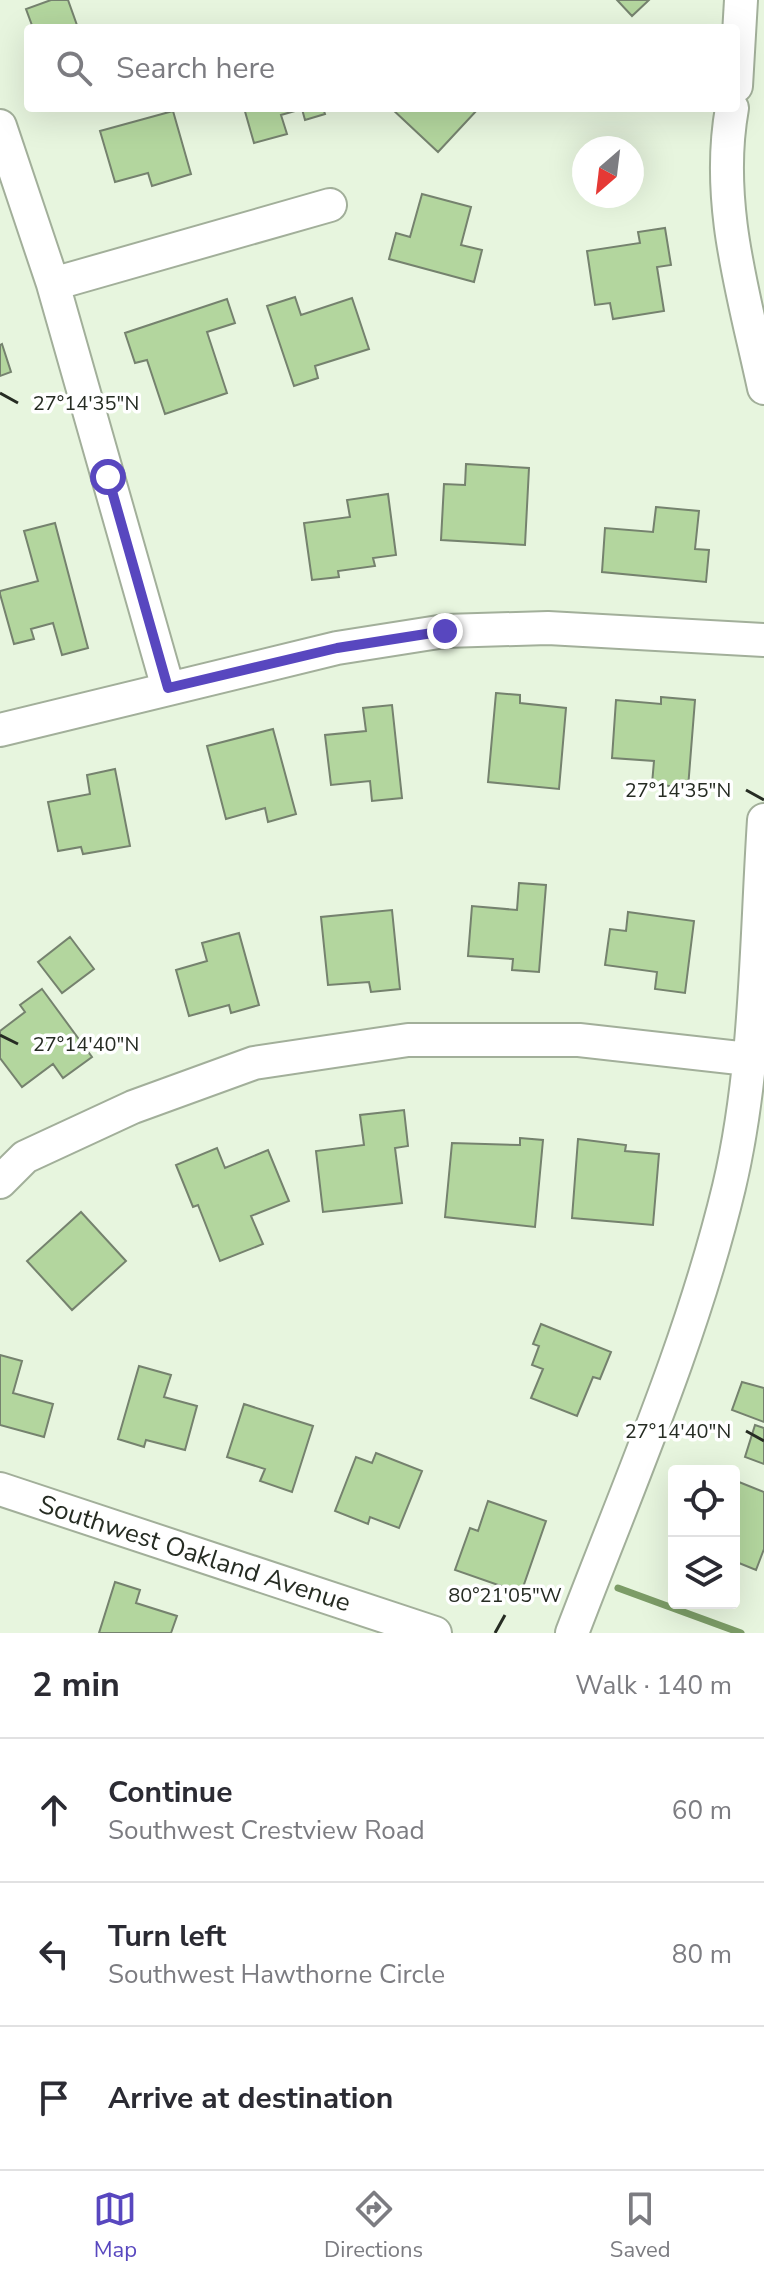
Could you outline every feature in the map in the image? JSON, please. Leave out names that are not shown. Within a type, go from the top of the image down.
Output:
[{"type":"street","points":[[740,24],[741,0]]},
{"type":"street","points":[[731,112],[725,148],[729,228],[764,388]]},
{"type":"street","points":[[0,126],[53,284],[168,688]]},
{"type":"street","points":[[53,284],[330,205]]},
{"type":"street","points":[[0,730],[337,648],[445,631],[548,628],[764,640]]},
{"type":"street","points":[[572,1633],[687,1333],[729,1186],[748,1059],[764,820]]},
{"type":"street","points":[[0,1182],[25,1157],[133,1107],[254,1063],[408,1040],[579,1040],[748,1059]]},
{"type":"street","name":"Southwest Oakland Avenue","points":[[0,1489],[435,1633]]},
{"type":"building","points":[[51,0],[68,0],[77,24],[32,24],[26,9]]},
{"type":"building","points":[[617,0],[649,0],[632,16]]},
{"type":"building","points":[[173,112],[191,174],[152,186],[148,173],[115,182],[100,131]]},
{"type":"building","points":[[245,112],[292,112],[281,115],[287,134],[254,143]]},
{"type":"building","points":[[303,112],[324,112],[325,114],[305,120]]},
{"type":"building","points":[[395,112],[475,112],[438,152]]},
{"type":"building","points":[[422,194],[471,207],[461,245],[482,250],[474,282],[389,259],[396,233],[410,237]]},
{"type":"building","points":[[665,228],[671,265],[657,267],[664,311],[613,319],[610,303],[595,305],[587,251],[640,243],[638,232]]},
{"type":"building","points":[[295,297],[301,315],[352,298],[369,349],[315,366],[318,378],[294,386],[267,306]]},
{"type":"building","points":[[227,299],[235,323],[207,332],[227,393],[165,414],[147,360],[135,363],[125,333]]},
{"type":"building","points":[[0,345],[11,372],[0,376]]},
{"type":"building","points":[[466,464],[529,468],[525,545],[441,540],[444,484],[465,485]]},
{"type":"building","points":[[388,494],[396,555],[373,558],[375,566],[338,571],[339,577],[312,580],[304,523],[350,517],[347,500]]},
{"type":"building","points":[[656,507],[699,511],[695,549],[709,550],[706,582],[602,572],[605,528],[653,532]]},
{"type":"building","points":[[55,523],[88,648],[62,655],[53,623],[31,629],[34,639],[14,644],[0,594],[0,591],[38,581],[24,531]]},
{"type":"building","points":[[496,693],[520,695],[520,703],[566,708],[559,789],[488,782]]},
{"type":"building","points":[[661,697],[695,700],[688,788],[652,784],[654,761],[612,758],[616,700],[661,704]]},
{"type":"building","points":[[392,705],[402,798],[372,801],[370,781],[331,785],[325,735],[366,731],[363,708]]},
{"type":"building","points":[[273,729],[296,814],[268,822],[265,808],[226,819],[207,746]]},
{"type":"building","points":[[115,769],[130,846],[83,854],[81,847],[58,851],[48,802],[90,794],[87,775]]},
{"type":"building","points":[[519,883],[546,885],[539,972],[512,970],[513,959],[468,956],[472,906],[517,910]]},
{"type":"building","points":[[392,910],[400,989],[371,992],[369,982],[328,985],[321,917]]},
{"type":"building","points":[[628,912],[694,921],[685,993],[655,989],[657,972],[605,965],[610,929],[626,931]]},
{"type":"building","points":[[239,933],[259,1005],[231,1013],[229,1005],[189,1016],[176,970],[207,961],[202,943]]},
{"type":"building","points":[[70,937],[94,969],[62,993],[38,962]]},
{"type":"building","points":[[42,989],[92,1057],[63,1078],[53,1064],[22,1087],[0,1058],[0,1031],[25,1012],[20,1005]]},
{"type":"building","points":[[404,1110],[408,1146],[395,1148],[402,1203],[323,1212],[316,1151],[364,1145],[360,1115]]},
{"type":"building","points":[[520,1138],[543,1140],[535,1227],[445,1217],[452,1143],[520,1145]]},
{"type":"building","points":[[578,1139],[626,1145],[625,1151],[659,1154],[653,1225],[572,1218]]},
{"type":"building","points":[[217,1148],[225,1168],[268,1150],[289,1201],[251,1216],[263,1244],[220,1261],[198,1205],[193,1207],[176,1165]]},
{"type":"building","points":[[81,1212],[126,1261],[72,1310],[27,1261]]},
{"type":"building","points":[[541,1324],[611,1352],[600,1379],[593,1377],[577,1416],[531,1398],[543,1369],[532,1365],[539,1346],[533,1344]]},
{"type":"building","points":[[0,1355],[22,1361],[13,1393],[53,1404],[44,1437],[0,1425]]},
{"type":"building","points":[[139,1366],[171,1375],[164,1397],[197,1406],[185,1450],[146,1440],[144,1447],[118,1439]]},
{"type":"building","points":[[742,1382],[764,1388],[764,1422],[732,1410]]},
{"type":"building","points":[[244,1404],[313,1426],[292,1492],[260,1481],[265,1469],[227,1457]]},
{"type":"building","points":[[755,1425],[764,1428],[764,1464],[745,1457]]},
{"type":"building","points":[[376,1453],[422,1471],[399,1528],[370,1517],[368,1524],[335,1511],[356,1457],[372,1463]]},
{"type":"building","points":[[740,1482],[764,1492],[764,1549],[756,1570],[740,1563]]},
{"type":"building","points":[[488,1501],[546,1521],[521,1593],[455,1570],[470,1528],[478,1531]]},
{"type":"building","points":[[115,1582],[140,1590],[136,1603],[177,1616],[171,1633],[99,1633]]},
{"type":"waterway","points":[[618,1588],[741,1633]]},
{"type":"route","points":[[108,477],[168,688],[337,648],[445,631]]}]
